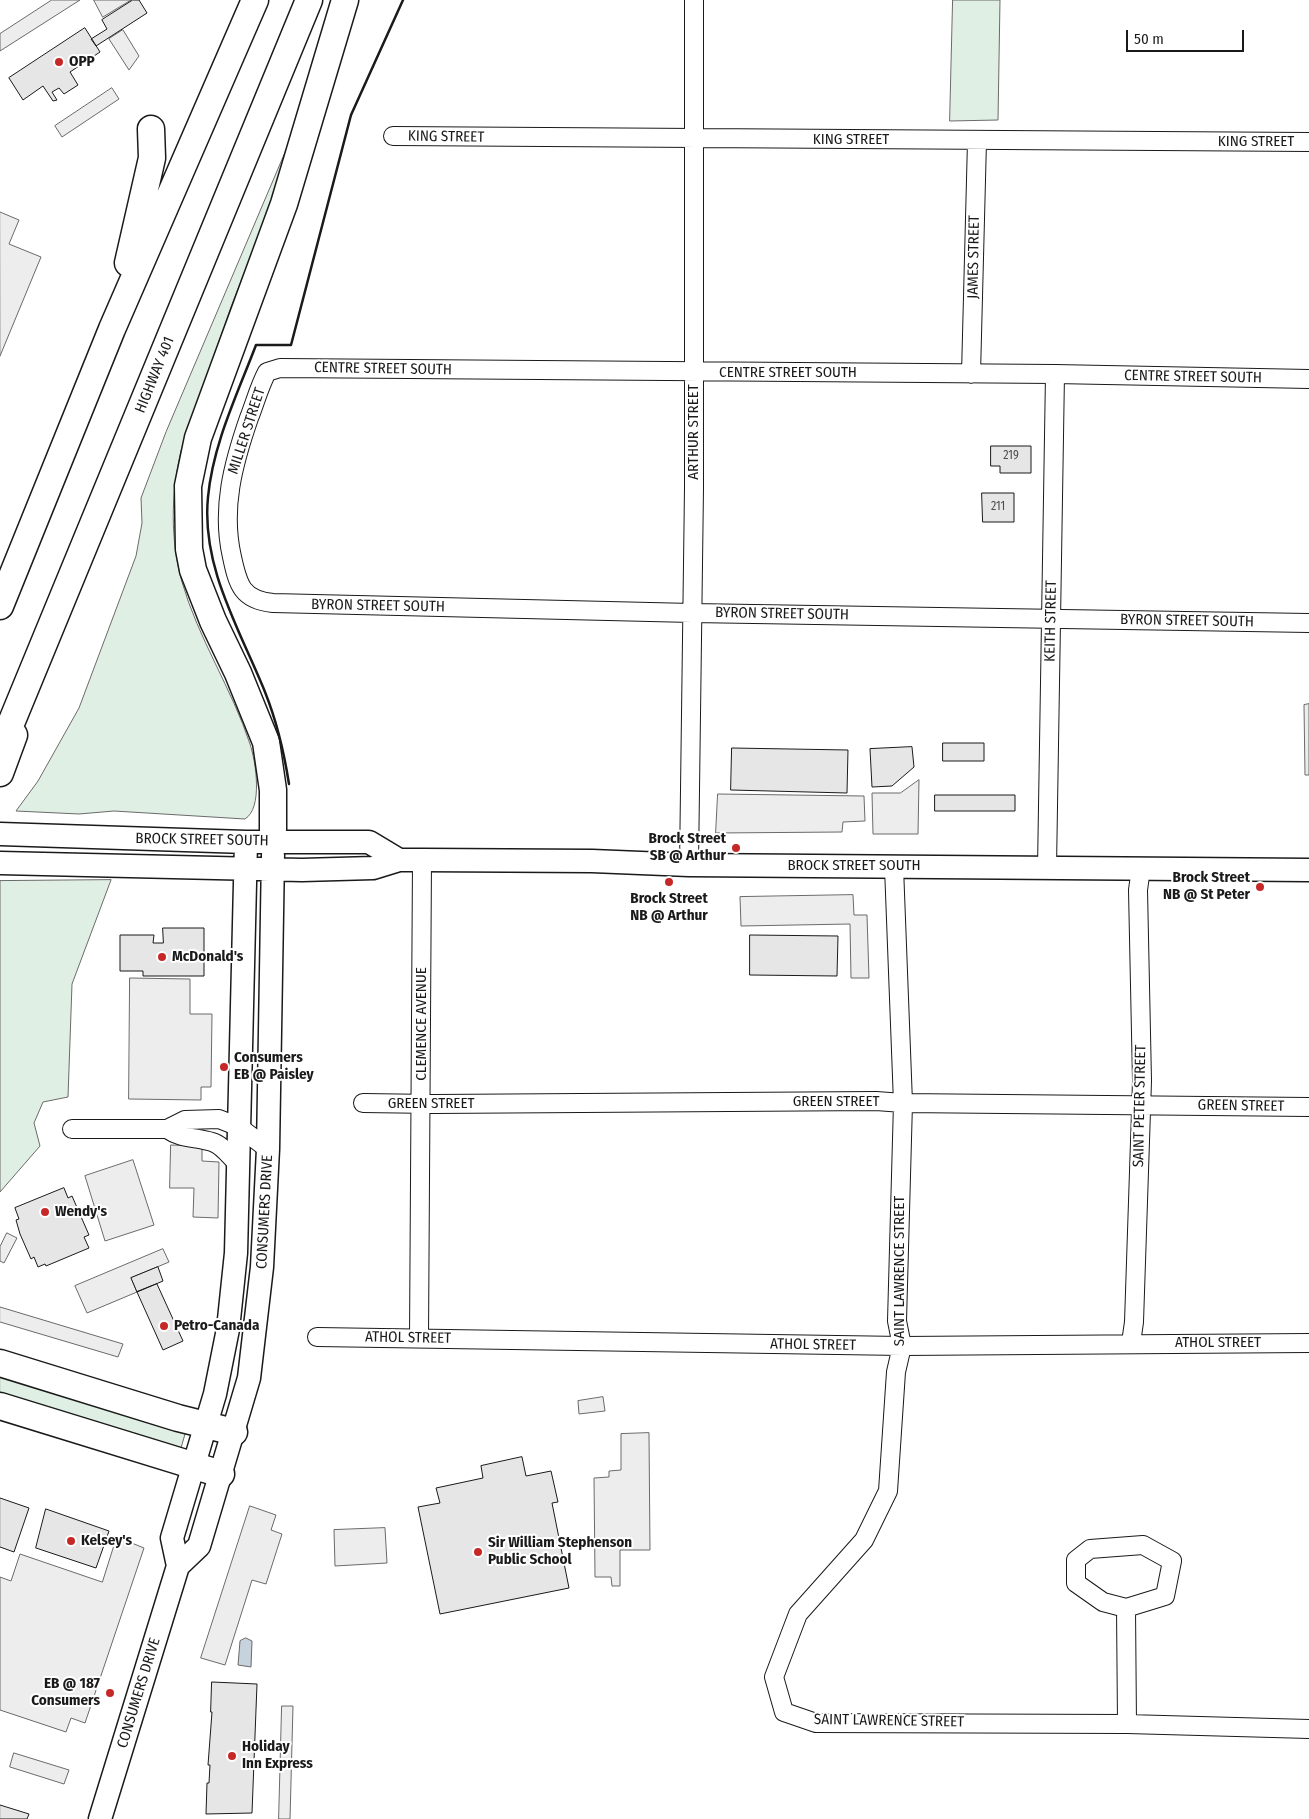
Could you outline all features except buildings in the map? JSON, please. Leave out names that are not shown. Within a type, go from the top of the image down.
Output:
[{"type":"highway","points":[[0,606],[111,334],[254,0]]},
{"type":"highway","name":"HIGHWAY 401","points":[[0,750],[309,0]]},
{"type":"highway","points":[[273,842],[273,790],[266,742],[238,673],[212,621],[193,570],[189,540],[188,486],[198,438],[284,204],[345,0]]},
{"type":"highway","points":[[0,561],[111,334],[152,158],[151,129]]},
{"type":"highway","points":[[0,773],[94,521]]},
{"type":"highway","points":[[0,1363],[206,1426],[234,1432]]},
{"type":"highway","points":[[0,1406],[221,1474]]},
{"type":"main road","name":"BROCK STREET SOUTH","points":[[0,834],[246,842],[369,842],[399,860]]},
{"type":"main road","name":"CONSUMERS DRIVE","points":[[100,1819],[178,1566],[172,1538],[206,1426],[228,1329],[236,1254],[246,842]]},
{"type":"main road","name":"CONSUMERS DRIVE","points":[[178,1566],[199,1546],[250,1378],[262,1267],[268,1149],[273,842]]},
{"type":"main road","name":"BROCK STREET SOUTH","points":[[0,864],[273,870],[373,868],[399,860],[422,860],[689,865],[1141,868],[1224,871],[1309,870]]},
{"type":"street","name":"ARTHUR STREET","points":[[689,865],[692,613],[694,0]]},
{"type":"street","name":"KING STREET","points":[[393,136],[1309,142]]},
{"type":"street","name":"JAMES STREET","points":[[971,374],[977,141]]},
{"type":"street","name":"CENTRE STREET SOUTH","points":[[268,372],[280,368],[1055,374],[1309,379]]},
{"type":"street","name":"MILLER STREET","points":[[256,600],[240,588],[227,536],[227,508],[236,456],[268,372]]},
{"type":"street","name":"KEITH STREET","points":[[1047,868],[1055,374]]},
{"type":"street","name":"BYRON STREET SOUTH","points":[[256,600],[273,603],[692,613],[1309,623]]},
{"type":"street","name":"CLEMENCE AVENUE","points":[[419,1338],[422,1104],[422,860]]},
{"type":"street","name":"SAINT LAWRENCE STREET","points":[[894,867],[903,1103],[897,1322],[902,1346],[896,1372],[888,1491],[864,1540],[798,1614],[774,1677],[784,1712],[816,1723],[1127,1724],[1309,1730]]},
{"type":"street","name":"SAINT PETER STREET","points":[[1132,1343],[1142,1105],[1138,890],[1141,868]]},
{"type":"street","name":"GREEN STREET","points":[[363,1103],[866,1101],[1309,1107]]},
{"type":"street","points":[[72,1129],[167,1130],[185,1120],[219,1119],[239,1127],[268,1149]]},
{"type":"street","points":[[167,1130],[176,1136],[213,1142],[220,1146],[239,1166]]},
{"type":"street","name":"ATHOL STREET","points":[[317,1337],[902,1346],[1309,1343]]},
{"type":"street","points":[[1143,1545],[1172,1561],[1165,1596],[1126,1608],[1103,1602],[1076,1583],[1076,1560],[1090,1549],[1143,1545]]},
{"type":"street","points":[[1126,1608],[1127,1724]]},
{"type":"green space","points":[[953,0],[1000,0],[998,120],[950,121]]},
{"type":"green space","points":[[292,136],[276,191],[231,307],[181,451],[175,484],[173,516],[178,566],[189,603],[234,703],[250,744],[256,773],[256,795],[251,813],[245,819],[114,811],[79,814],[16,811],[38,781],[79,708],[136,556],[142,523],[141,498],[166,432]]},
{"type":"green space","points":[[111,880],[72,984],[68,1097],[43,1102],[34,1123],[40,1146],[0,1192],[0,881]]},
{"type":"green space","points":[[0,1377],[180,1430],[185,1434],[181,1448],[0,1396]]},
{"type":"shaded area","points":[[52,0],[80,0],[0,51],[0,34]]},
{"type":"shaded area","points":[[94,0],[131,0],[103,17]]},
{"type":"shaded area","points":[[123,30],[139,56],[129,70],[109,39]]},
{"type":"shaded area","points":[[112,88],[119,99],[62,137],[55,126]]},
{"type":"shaded area","points":[[0,212],[19,220],[9,244],[41,257],[0,356]]},
{"type":"shaded area","points":[[1309,704],[1309,775],[1305,775],[1304,705]]},
{"type":"shaded area","points":[[919,780],[918,834],[873,834],[872,793],[900,793]]},
{"type":"shaded area","points":[[718,794],[864,796],[865,821],[843,822],[842,832],[716,833]]},
{"type":"shaded area","points":[[853,895],[854,915],[867,915],[869,978],[851,978],[850,924],[741,926],[740,897]]},
{"type":"shaded area","points":[[130,978],[190,979],[190,1014],[212,1014],[211,1087],[201,1087],[201,1100],[129,1099]]},
{"type":"shaded area","points":[[171,1145],[202,1146],[202,1161],[219,1162],[218,1218],[193,1217],[194,1188],[170,1188]]},
{"type":"shaded area","points":[[133,1160],[154,1225],[105,1241],[85,1176]]},
{"type":"shaded area","points":[[7,1233],[17,1238],[4,1263],[0,1261],[0,1247]]},
{"type":"shaded area","points":[[163,1249],[169,1262],[131,1278],[137,1292],[87,1313],[75,1286]]},
{"type":"shaded area","points":[[0,1307],[123,1344],[118,1357],[0,1322]]},
{"type":"shaded area","points":[[603,1397],[605,1411],[579,1414],[578,1401]]},
{"type":"shaded area","points":[[649,1433],[650,1550],[620,1550],[620,1586],[612,1586],[611,1577],[595,1577],[594,1478],[609,1477],[609,1471],[621,1470],[621,1434]]},
{"type":"shaded area","points":[[250,1506],[276,1515],[271,1530],[282,1534],[266,1584],[252,1580],[225,1665],[201,1658]]},
{"type":"shaded area","points":[[385,1528],[387,1563],[335,1566],[334,1530]]},
{"type":"shaded area","points":[[117,1537],[144,1548],[85,1723],[71,1718],[66,1732],[0,1710],[0,1577],[11,1581],[20,1554],[102,1582]]},
{"type":"shaded area","points":[[246,1638],[252,1641],[251,1667],[238,1665],[240,1641]]},
{"type":"shaded area","points":[[282,1706],[293,1706],[290,1819],[279,1819]]},
{"type":"shaded area","points":[[14,1753],[69,1770],[64,1784],[10,1767]]},
{"type":"wall","points":[[289,784],[280,737],[269,703],[234,622],[216,573],[207,523],[208,497],[220,439],[256,345],[291,345],[351,115],[403,0]]},
{"type":"place","name":"OPP","points":[[59,62]]},
{"type":"place","name":"Brock Street SB @ Arthur","points":[[736,848]]},
{"type":"place","name":"Brock Street NB @ Arthur","points":[[669,882]]},
{"type":"place","name":"Brock Street NB @ St Peter","points":[[1260,887]]},
{"type":"place","name":"McDonald's","points":[[162,957]]},
{"type":"place","name":"Consumers EB @ Paisley","points":[[224,1067]]},
{"type":"place","name":"Wendy's","points":[[45,1212]]},
{"type":"place","name":"Petro-Canada","points":[[164,1326]]},
{"type":"place","name":"Kelsey's","points":[[71,1541]]},
{"type":"place","name":"Sir William Stephenson Public School","points":[[478,1552]]},
{"type":"place","name":"EB @ 187 Consumers","points":[[110,1693]]},
{"type":"place","name":"Holiday Inn Express","points":[[232,1756]]}]
